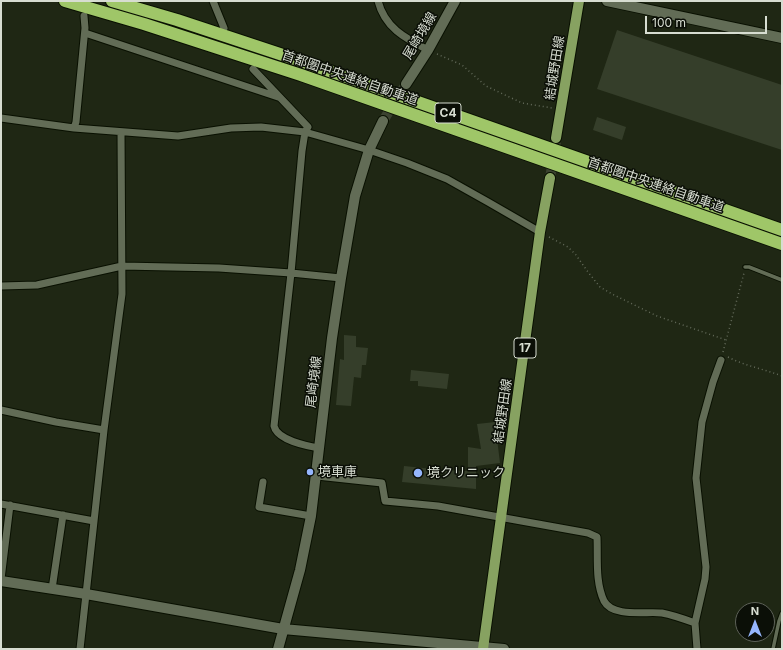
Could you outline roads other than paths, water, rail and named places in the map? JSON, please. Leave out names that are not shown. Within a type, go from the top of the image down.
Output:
[{"type":"highway","name":"首都圏中央連絡自動車道","points":[[65,1],[144,24],[301,76],[782,244]]},
{"type":"highway","name":"首都圏中央連絡自動車道","points":[[112,1],[177,20],[296,60],[782,230]]},
{"type":"main road","name":"結城野田線","points":[[556,138],[579,1]]},
{"type":"main road","name":"結城野田線","points":[[483,648],[540,232],[550,178]]},
{"type":"street","points":[[213,1],[224,28]]},
{"type":"street","points":[[378,1],[388,23],[402,35],[428,50]]},
{"type":"street","name":"尾崎境線","points":[[406,84],[428,50],[455,1]]},
{"type":"street","points":[[607,1],[782,38]]},
{"type":"street","points":[[74,128],[76,122],[85,33],[84,16]]},
{"type":"street","points":[[85,33],[280,98]]},
{"type":"street","points":[[253,69],[308,127],[305,132],[302,151],[274,430],[282,437],[308,446],[319,448]]},
{"type":"street","points":[[1,118],[74,128],[178,136],[231,128],[261,127],[305,132],[369,150],[408,163],[447,180],[540,232]]},
{"type":"street","name":"尾崎境線","points":[[278,649],[300,570],[311,516],[341,278],[355,196],[369,150],[383,121]]},
{"type":"street","points":[[80,649],[104,430],[122,294],[121,132]]},
{"type":"street","points":[[1,286],[37,285],[122,266],[219,268],[291,272],[341,278]]},
{"type":"street","points":[[697,649],[695,622],[706,567],[696,478],[702,422],[721,357]]},
{"type":"street","points":[[1,410],[56,422],[104,430]]},
{"type":"street","points":[[317,476],[382,483],[385,502],[438,506],[588,533],[597,537],[598,580],[604,602],[612,609],[621,612],[661,613],[695,622]]},
{"type":"street","points":[[263,482],[259,507],[311,516]]},
{"type":"street","points":[[1,504],[94,521]]},
{"type":"street","points":[[10,505],[1,580],[283,629],[504,649]]},
{"type":"street","points":[[52,589],[63,515]]},
{"type":"lane","points":[[745,267],[749,267],[782,280]]},
{"type":"lane","points":[[773,649],[782,613]]},
{"type":"tunnel","points":[[383,121],[406,84]]},
{"type":"tunnel","points":[[550,178],[556,142]]},
{"type":"place","name":"境車庫","points":[[310,472]]},
{"type":"place","name":"境クリニック","points":[[418,473]]}]
